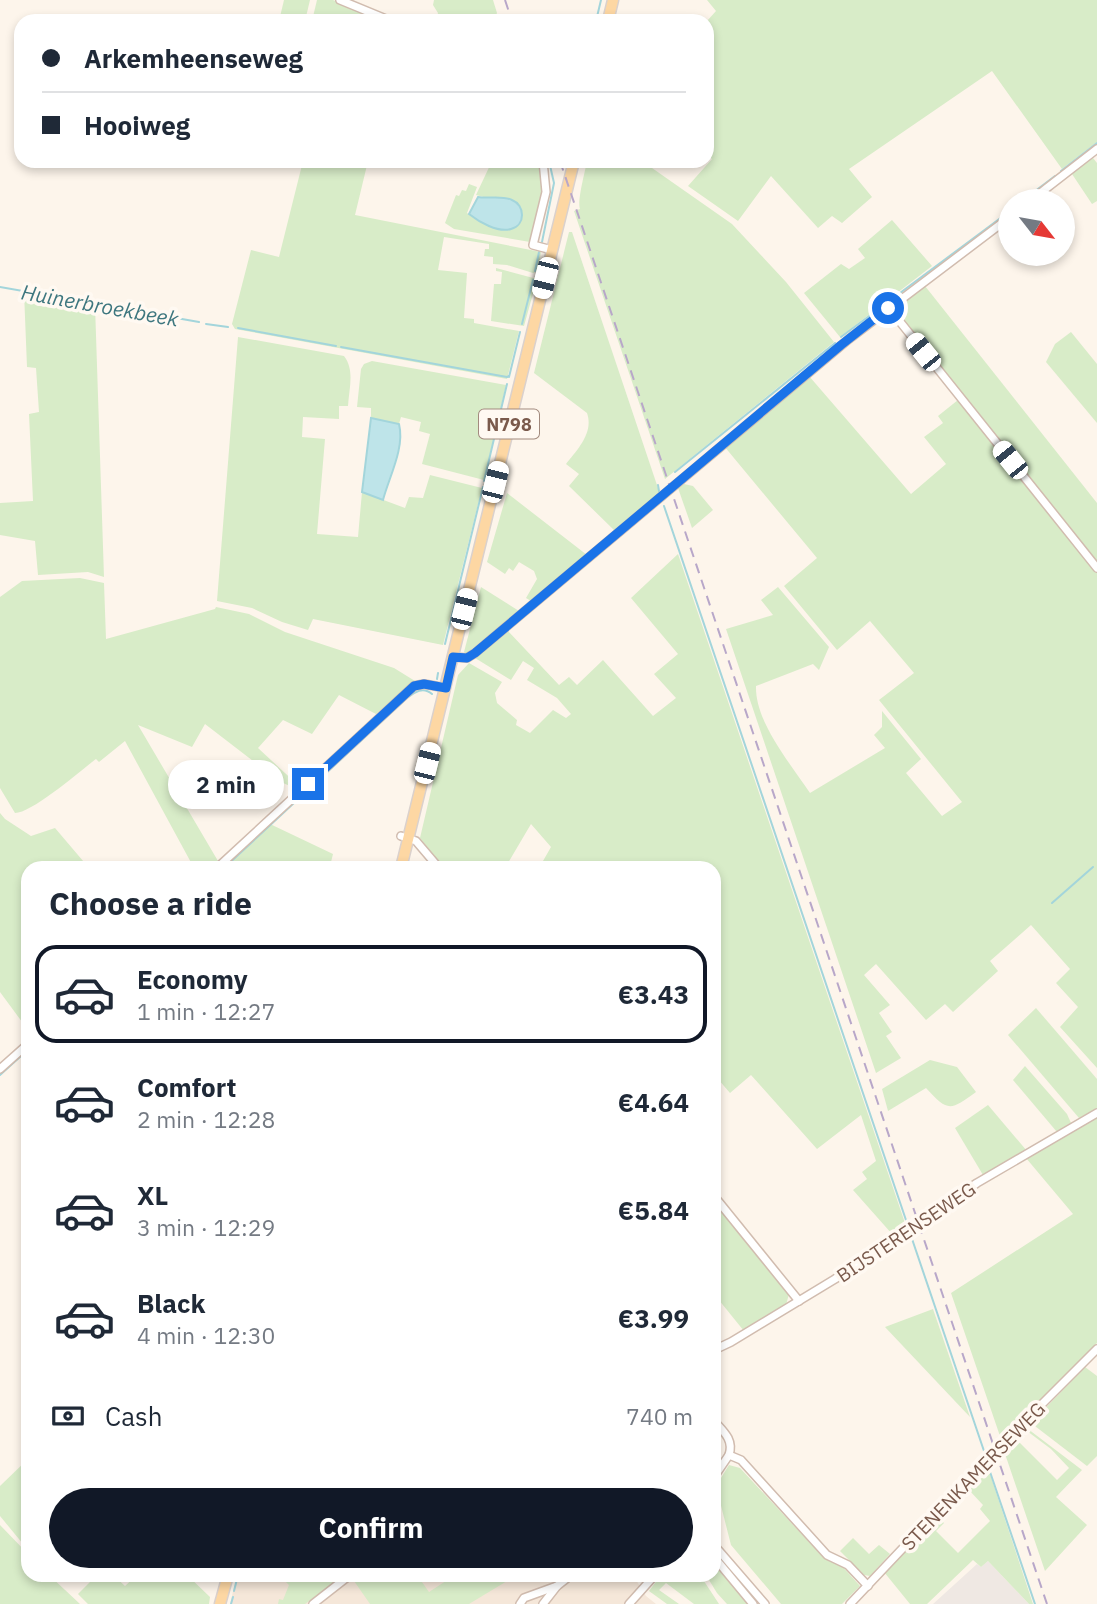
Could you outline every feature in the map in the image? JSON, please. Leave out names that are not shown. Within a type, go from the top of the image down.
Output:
[{"type":"main road","name":"N798","points":[[402,861],[405,837],[446,688],[572,168]]},
{"type":"main road","points":[[220,1604],[226,1582]]},
{"type":"street","points":[[340,0],[374,14]]},
{"type":"street","points":[[1045,189],[1097,149]]},
{"type":"street","points":[[544,168],[546,192],[533,245],[552,250]]},
{"type":"street","points":[[453,657],[467,658],[475,653],[841,345],[998,227]]},
{"type":"street","points":[[888,308],[1097,568]]},
{"type":"street","points":[[226,861],[414,686],[424,684],[446,688]]},
{"type":"street","points":[[405,837],[416,841],[433,861]]},
{"type":"street","points":[[0,1069],[21,1050]]},
{"type":"street","name":"BIJSTERENSEWEG","points":[[721,1346],[799,1301],[977,1183],[1097,1113]]},
{"type":"street","points":[[721,1205],[799,1301]]},
{"type":"street","name":"STENENKAMERSEWEG","points":[[850,1604],[992,1454],[1097,1349]]},
{"type":"street","points":[[721,1428],[728,1436],[731,1449],[721,1467]]},
{"type":"street","points":[[729,1455],[741,1460],[827,1555],[848,1565],[868,1586]]},
{"type":"street","points":[[721,1553],[765,1604]]},
{"type":"street","points":[[721,1565],[753,1604]]},
{"type":"street","points":[[313,1604],[341,1582]]},
{"type":"street","points":[[543,1604],[562,1582]]},
{"type":"street","points":[[642,1588],[645,1582]]},
{"type":"street","points":[[629,1604],[648,1582]]},
{"type":"street","points":[[520,1604],[524,1598],[557,1586]]},
{"type":"shaded area","points":[[988,1561],[1029,1604],[933,1604],[977,1564],[981,1567]]},
{"type":"shaded area","points":[[235,1582],[637,1582],[646,1596],[656,1604],[230,1604]]},
{"type":"green space","points":[[284,0],[310,0],[307,14],[281,14]]},
{"type":"green space","points":[[317,0],[333,0],[367,14],[314,14]]},
{"type":"green space","points":[[434,0],[493,0],[497,13],[438,14],[433,5]]},
{"type":"green space","points":[[707,0],[1097,0],[1097,142],[1062,169],[992,71],[849,169],[872,197],[842,223],[832,216],[818,228],[771,176],[738,221],[688,186],[704,168],[714,168],[713,14],[716,11]]},
{"type":"green space","points":[[1093,158],[1097,163],[1097,201],[1092,204],[1072,174]]},
{"type":"green space","points":[[301,168],[366,168],[355,215],[541,252],[538,271],[533,273],[493,264],[493,257],[484,256],[489,244],[444,237],[438,270],[467,273],[464,318],[474,319],[474,323],[519,331],[507,379],[235,329],[232,324],[251,250],[279,257]]},
{"type":"green space","points":[[489,168],[541,168],[544,188],[530,242],[454,229],[445,223],[456,195],[459,196],[462,190],[466,191],[469,184],[477,187],[467,213],[497,228],[516,227],[507,198],[476,195]]},
{"type":"green space","points":[[585,168],[652,168],[732,224],[786,282],[834,342],[665,479],[574,211],[580,209],[580,193]]},
{"type":"green space","points":[[892,220],[932,266],[840,337],[804,293],[841,264],[849,269],[865,258],[858,249]]},
{"type":"green space","points":[[569,232],[572,232],[660,494],[615,531],[569,486],[579,474],[566,464],[586,434],[589,420],[587,413],[534,373]]},
{"type":"green space","points":[[496,268],[537,279],[524,326],[491,321],[494,284],[501,284],[502,272],[496,271]]},
{"type":"green space","points":[[925,286],[1097,503],[1097,563],[895,312],[895,308]]},
{"type":"green space","points":[[24,292],[95,305],[104,577],[88,572],[38,575],[35,541],[0,535],[0,503],[33,501],[29,414],[39,412],[36,368],[27,367]]},
{"type":"green space","points":[[1071,332],[1097,364],[1097,423],[1046,362],[1055,344]]},
{"type":"green space","points":[[238,337],[344,356],[347,361],[350,380],[348,406],[339,406],[339,419],[303,417],[302,437],[325,439],[317,534],[358,537],[362,492],[405,508],[409,497],[423,498],[430,475],[482,488],[443,645],[313,619],[308,630],[252,608],[217,601]]},
{"type":"green space","points":[[372,361],[506,385],[484,480],[422,464],[430,434],[419,431],[421,422],[401,417],[399,424],[371,418],[371,408],[357,407],[361,369],[364,364]]},
{"type":"green space","points":[[809,376],[911,494],[946,464],[924,437],[943,423],[938,416],[958,400],[1097,572],[1097,1068],[1060,1027],[1078,1007],[1056,983],[1070,969],[1031,925],[990,961],[998,971],[953,1012],[945,1004],[926,1020],[876,964],[864,975],[890,1005],[879,1013],[892,1032],[886,1036],[901,1058],[876,1073],[726,629],[773,615],[761,600],[778,587],[829,647],[819,670],[813,664],[756,686],[757,700],[767,728],[810,793],[885,748],[874,735],[882,727],[882,711],[921,759],[906,773],[942,816],[962,802],[879,700],[914,673],[870,621],[837,650],[784,586],[817,558],[724,446]]},
{"type":"green space","points":[[684,484],[693,486],[713,510],[692,528],[678,488]]},
{"type":"green space","points":[[507,493],[587,555],[531,601],[526,598],[537,579],[534,571],[519,562],[513,571],[509,568],[505,574],[487,562]]},
{"type":"green space","points":[[678,554],[906,1226],[892,1234],[853,1190],[867,1179],[862,1172],[876,1161],[861,1115],[817,1149],[751,1075],[730,1093],[721,1082],[721,861],[543,861],[551,847],[531,824],[509,861],[438,861],[420,838],[458,675],[469,663],[502,682],[495,693],[497,703],[517,720],[516,725],[530,733],[553,710],[566,718],[571,714],[557,698],[527,680],[534,668],[523,661],[511,680],[475,658],[508,631],[559,685],[569,677],[577,685],[603,660],[653,716],[676,698],[654,674],[678,654],[631,598]]},
{"type":"green space","points":[[80,578],[104,583],[106,639],[216,607],[249,614],[285,632],[394,668],[415,681],[376,714],[339,695],[312,734],[283,720],[258,748],[299,786],[296,789],[279,781],[205,724],[192,747],[138,725],[218,861],[190,861],[125,741],[99,762],[96,759],[44,799],[15,813],[0,788],[0,597],[22,581]]},
{"type":"green space","points":[[481,587],[519,611],[466,654],[464,652]]},
{"type":"green space","points":[[0,813],[31,836],[55,828],[83,861],[21,861],[21,1020],[0,992]]},
{"type":"green space","points":[[270,824],[333,854],[331,861],[230,861]]},
{"type":"green space","points":[[1036,1008],[1097,1079],[1097,1109],[1079,1118],[1008,1035]]},
{"type":"green space","points":[[930,1060],[957,1067],[976,1092],[950,1106],[939,1101],[926,1088],[888,1111],[882,1089]]},
{"type":"green space","points":[[1025,1066],[1067,1114],[1071,1123],[1057,1132],[1013,1080]]},
{"type":"green space","points":[[988,1105],[1027,1151],[983,1175],[955,1128]]},
{"type":"green space","points":[[1097,1116],[1097,1343],[1001,1439],[951,1293],[1073,1214],[1026,1158]]},
{"type":"green space","points":[[721,1211],[789,1294],[786,1305],[744,1331],[721,1303]]},
{"type":"green space","points":[[933,1309],[970,1417],[885,1327]]},
{"type":"green space","points":[[1085,1367],[1097,1376],[1097,1456],[1087,1466],[1031,1423]]},
{"type":"green space","points":[[1028,1429],[1082,1470],[1056,1497],[1087,1525],[1045,1571],[1003,1448],[1021,1431],[1026,1434],[1019,1442],[1057,1480],[1069,1468],[1051,1449],[1027,1431]]},
{"type":"green space","points":[[729,1465],[740,1468],[824,1558],[842,1566],[860,1586],[842,1604],[781,1604],[731,1545],[721,1506],[721,1478]]},
{"type":"green space","points":[[987,1465],[1033,1604],[1029,1604],[988,1561],[981,1567],[973,1560],[927,1604],[910,1604],[884,1572],[938,1517],[944,1523],[936,1531],[958,1553],[990,1521],[980,1509],[983,1505],[968,1489],[958,1499],[956,1497]]},
{"type":"green space","points":[[21,1466],[21,1542],[0,1516],[0,1486]]},
{"type":"green space","points":[[0,1525],[21,1547],[21,1582],[56,1582],[80,1604],[0,1604]]},
{"type":"green space","points":[[853,1538],[869,1554],[879,1545],[890,1554],[870,1576],[864,1575],[840,1551]]},
{"type":"green space","points":[[721,1571],[749,1604],[727,1604],[710,1582],[721,1582]]},
{"type":"green space","points":[[90,1582],[121,1582],[125,1586],[129,1582],[194,1582],[210,1597],[209,1604],[88,1604],[78,1594]]},
{"type":"green space","points":[[286,1582],[335,1582],[305,1604],[278,1604],[279,1599],[283,1600],[289,1585]]},
{"type":"green space","points":[[355,1582],[422,1582],[429,1592],[444,1582],[505,1582],[469,1604],[370,1604]]},
{"type":"green space","points":[[656,1582],[705,1582],[719,1604],[694,1604],[666,1583],[659,1590],[679,1604],[667,1604],[649,1591]]},
{"type":"water","points":[[478,197],[512,200],[521,210],[519,223],[506,230],[478,220],[469,214]]},
{"type":"water","points":[[371,418],[399,424],[398,453],[383,500],[362,492]]},
{"type":"waterway","points":[[598,14],[601,0]]},
{"type":"waterway","points":[[1061,171],[1097,143]]},
{"type":"waterway","points":[[542,242],[554,183],[551,168]]},
{"type":"waterway","points":[[1038,189],[1055,176]]},
{"type":"waterway","points":[[841,337],[998,220]]},
{"type":"waterway","points":[[535,271],[539,252]]},
{"type":"waterway","points":[[522,324],[533,280]]},
{"type":"waterway","name":"Huinerbroekbeek","points":[[0,287],[199,322]]},
{"type":"waterway","name":"Huinerbroekbeek","points":[[206,324],[228,327]]},
{"type":"waterway","name":"Huinerbroekbeek","points":[[238,328],[336,346]]},
{"type":"waterway","points":[[509,377],[520,332]]},
{"type":"waterway","points":[[675,472],[835,343]]},
{"type":"waterway","name":"Huinerbroekbeek","points":[[341,347],[509,376]]},
{"type":"waterway","points":[[484,481],[507,384]]},
{"type":"waterway","points":[[658,485],[659,491]]},
{"type":"waterway","points":[[445,644],[483,487]]},
{"type":"waterway","points":[[664,506],[907,1223]]},
{"type":"waterway","points":[[437,679],[438,673]]},
{"type":"waterway","points":[[232,861],[407,698],[422,690],[432,694]]},
{"type":"waterway","points":[[1052,903],[1093,867]]},
{"type":"waterway","points":[[0,1075],[21,1056]]},
{"type":"waterway","points":[[910,1233],[984,1451]]},
{"type":"waterway","points":[[988,1466],[1035,1604]]},
{"type":"waterway","points":[[234,1591],[236,1582]]},
{"type":"waterway","points":[[231,1604],[233,1597]]},
{"type":"railway","points":[[505,0],[510,14]]},
{"type":"railway","points":[[562,168],[1047,1604]]},
{"type":"route","points":[[308,784],[414,686],[424,684],[446,688],[453,657],[467,658],[475,653],[888,308]]}]
